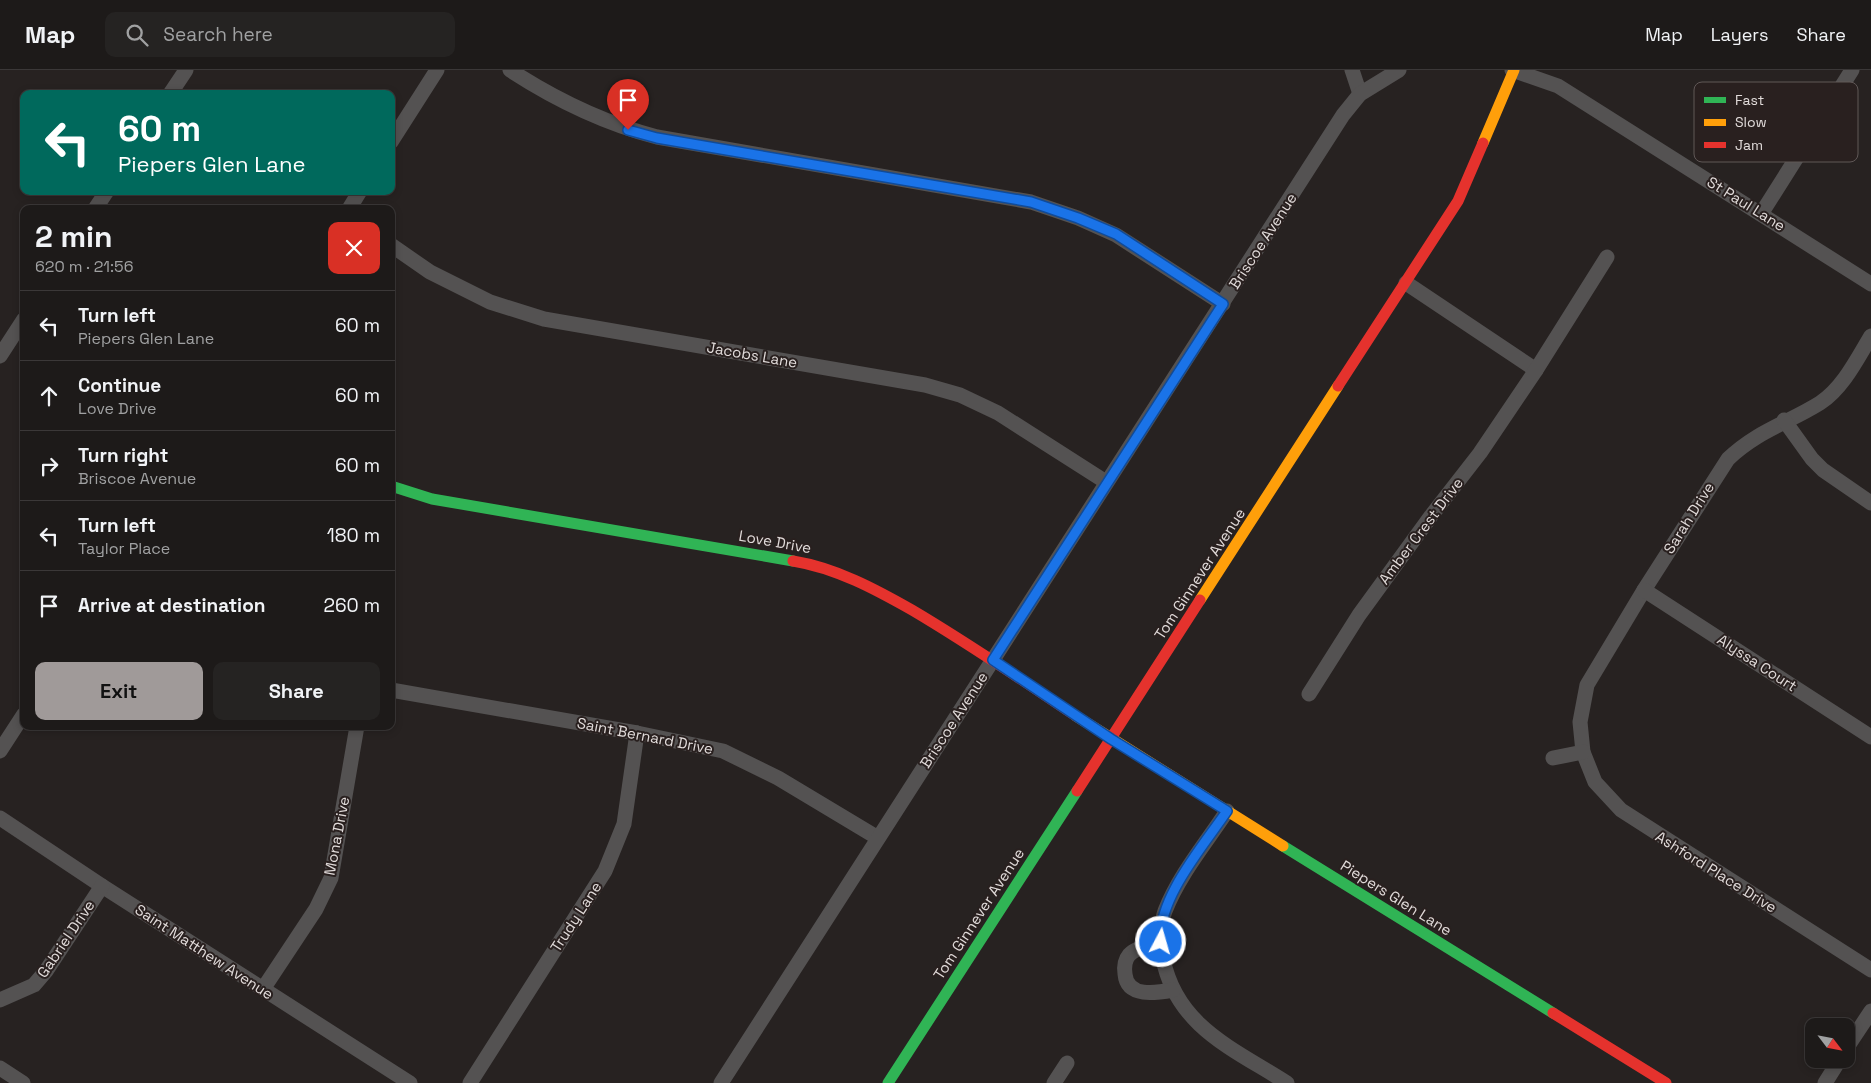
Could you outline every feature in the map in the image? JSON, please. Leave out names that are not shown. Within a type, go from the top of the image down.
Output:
[{"type":"street","points":[[173,90],[186,70]]},
{"type":"street","points":[[395,136],[437,70]]},
{"type":"street","points":[[510,70],[568,103],[614,126],[657,138],[1041,205],[1116,234],[1223,304]]},
{"type":"street","points":[[1352,70],[1360,94]]},
{"type":"street","name":"Briscoe Avenue","points":[[721,1083],[1343,115],[1360,94],[1399,70]]},
{"type":"street","name":"St Paul Lane","points":[[1514,70],[1558,86],[1871,284]]},
{"type":"street","name":"Tom Ginnever Avenue","points":[[888,1083],[1458,201],[1514,70]]},
{"type":"street","points":[[1844,82],[1852,70]]},
{"type":"street","points":[[1760,214],[1793,162]]},
{"type":"street","name":"Jacobs Lane","points":[[395,248],[430,272],[490,302],[544,319],[925,385],[960,395],[998,413],[1106,482]]},
{"type":"street","name":"Amber Crest Drive","points":[[1309,694],[1359,615],[1431,516],[1480,453],[1536,370],[1607,256]]},
{"type":"street","points":[[1406,283],[1536,370]]},
{"type":"street","points":[[0,356],[20,325]]},
{"type":"street","name":"Sarah Drive","points":[[1583,752],[1580,722],[1587,685],[1644,590],[1728,459],[1745,443],[1820,402],[1836,388],[1871,336]]},
{"type":"street","points":[[1784,420],[1812,459],[1823,470],[1871,503]]},
{"type":"street","name":"Love Drive","points":[[395,487],[432,499],[818,565],[861,582],[993,660],[1111,739]]},
{"type":"street","name":"Alyssa Court","points":[[1644,590],[1871,737]]},
{"type":"street","name":"Saint Bernard Drive","points":[[395,691],[723,751],[778,778],[878,838]]},
{"type":"street","points":[[0,751],[20,720]]},
{"type":"street","name":"Mona Drive","points":[[263,989],[316,909],[331,878],[356,730]]},
{"type":"street","name":"Trudy Lane","points":[[470,1083],[605,871],[624,824],[637,734]]},
{"type":"street","name":"Piepers Glen Lane","points":[[1111,739],[1666,1083]]},
{"type":"street","points":[[1553,758],[1583,752]]},
{"type":"street","name":"Ashford Place Drive","points":[[1583,752],[1595,782],[1620,810],[1871,970]]},
{"type":"street","points":[[1227,811],[1176,887],[1164,912],[1161,942],[1166,974],[1173,990],[1191,1018],[1218,1039],[1287,1083]]},
{"type":"street","name":"Saint Matthew Avenue","points":[[0,818],[102,886],[410,1083]]},
{"type":"street","name":"Gabriel Drive","points":[[0,1000],[34,985],[46,971],[102,886]]},
{"type":"street","points":[[1161,942],[1144,946],[1129,954],[1124,965],[1125,978],[1132,988],[1143,992],[1158,993],[1173,990]]},
{"type":"street","points":[[1855,1035],[1871,1010]]},
{"type":"street","points":[[1054,1083],[1067,1063]]},
{"type":"street","points":[[0,1068],[23,1083]]},
{"type":"street","points":[[1824,1083],[1834,1068]]},
{"type":"traffic: fast","points":[[395,487],[432,499],[793,561]]},
{"type":"traffic: fast","points":[[888,1083],[1077,791]]},
{"type":"traffic: fast","points":[[1283,846],[1553,1013]]},
{"type":"traffic: slow","points":[[1483,143],[1514,70]]},
{"type":"traffic: slow","points":[[1200,600],[1338,386]]},
{"type":"traffic: slow","points":[[1076,716],[1283,846]]},
{"type":"traffic: jam","points":[[1338,386],[1458,201],[1483,143]]},
{"type":"traffic: jam","points":[[793,561],[840,574],[898,602],[1076,716]]},
{"type":"traffic: jam","points":[[1077,791],[1200,600]]},
{"type":"traffic: jam","points":[[1553,1013],[1666,1083]]},
{"type":"route","points":[[628,130],[657,138],[1031,202],[1078,218],[1116,234],[1223,304],[1106,482],[993,660],[1111,739],[1227,811],[1176,887],[1164,912],[1161,942]]}]
